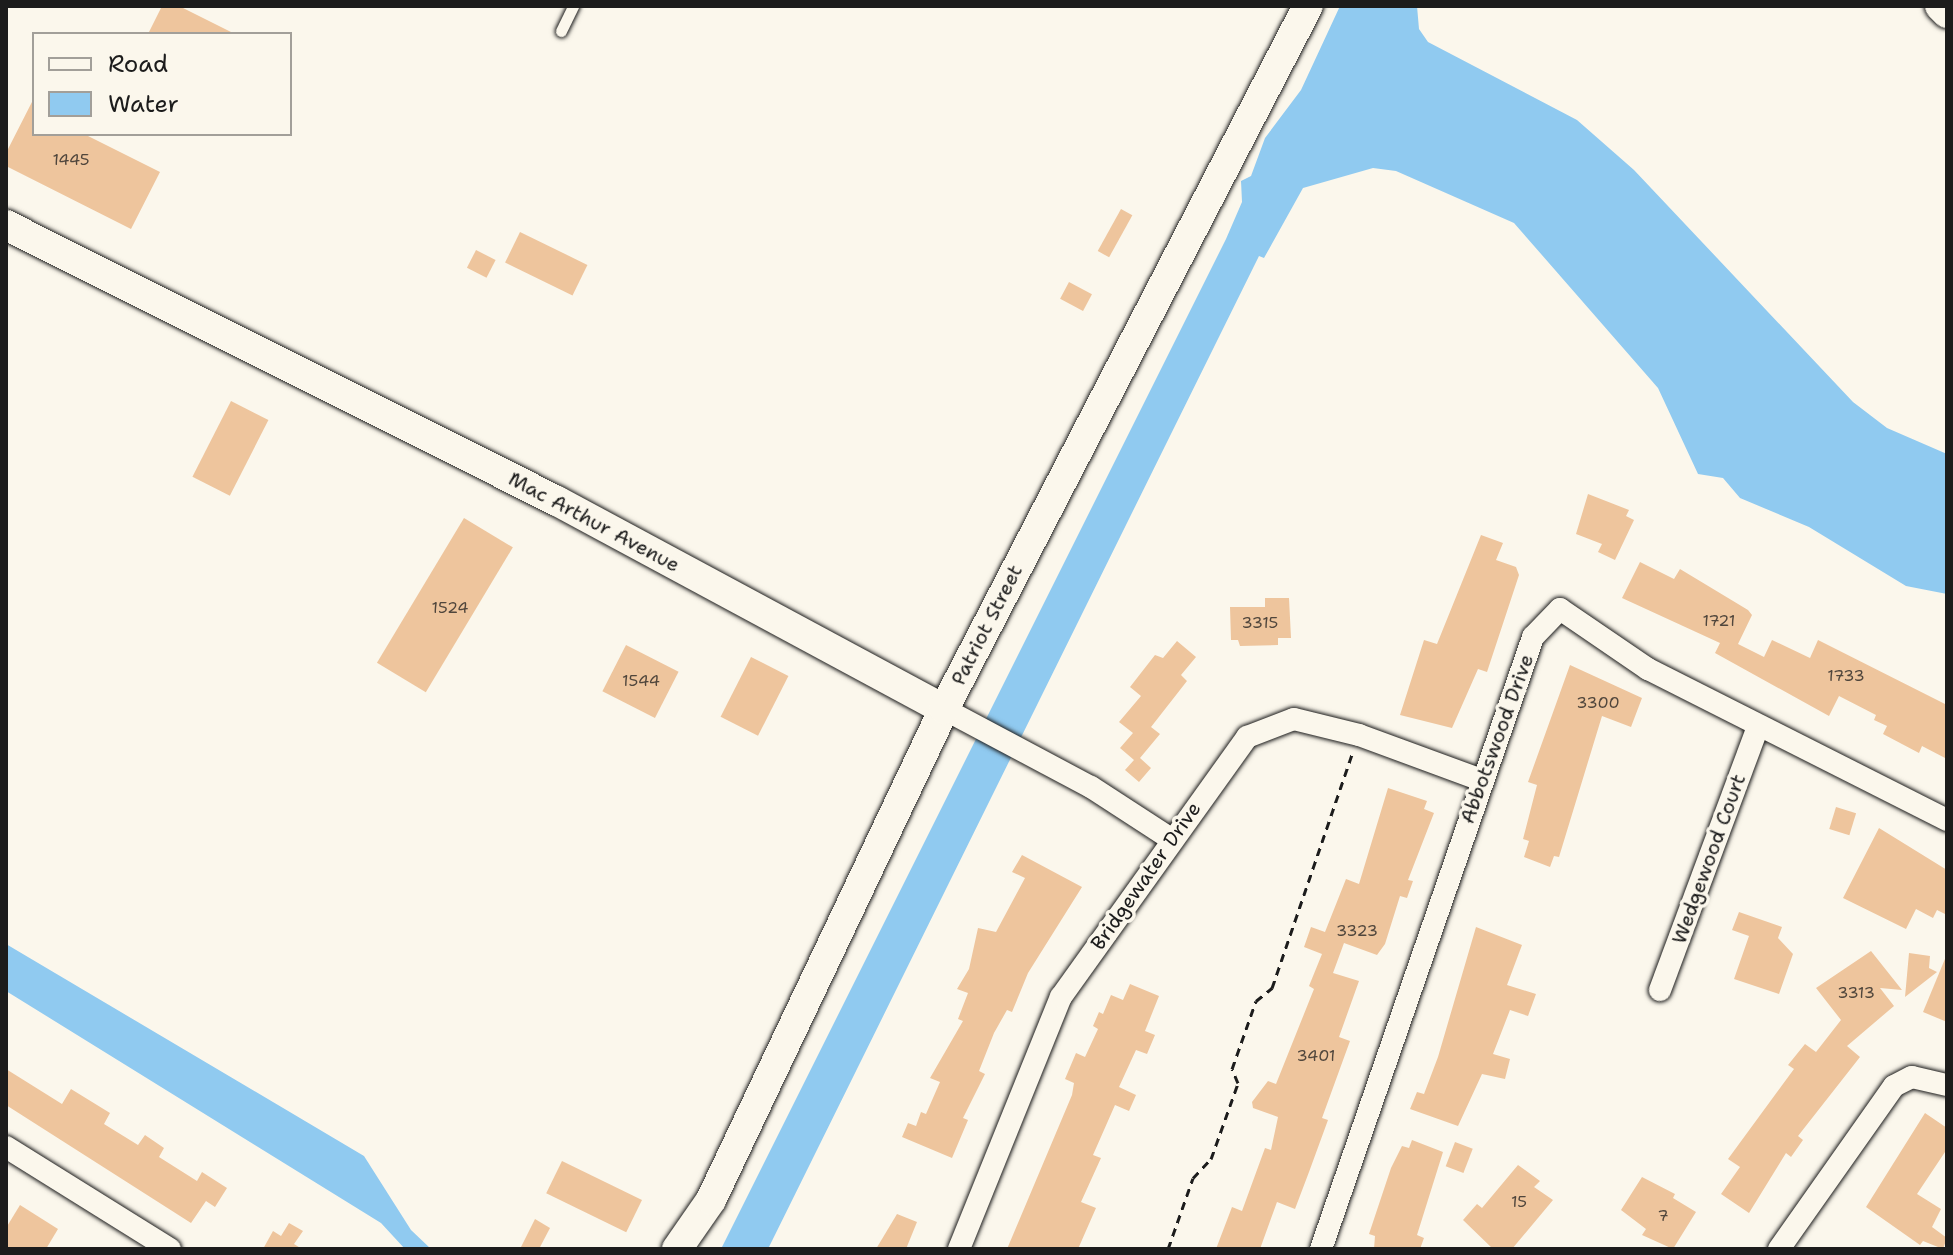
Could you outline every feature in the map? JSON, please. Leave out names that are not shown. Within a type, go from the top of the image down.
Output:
[{"type":"main road","name":"Patriot Street","points":[[677,1249],[711,1200],[944,709],[1308,6]]},
{"type":"main road","points":[[1940,6],[1947,13]]},
{"type":"main road","name":"Mac Arthur Avenue","points":[[6,225],[557,501],[944,709]]},
{"type":"street","name":"Abbotswood Drive","points":[[1321,1249],[1533,637],[1560,609],[1648,669],[1947,820]]},
{"type":"street","name":"Mac Arthur Avenue","points":[[944,709],[1030,754],[1171,839]]},
{"type":"street","name":"Bridgewater Drive","points":[[959,1249],[1061,997],[1171,839],[1247,737],[1294,719],[1359,735],[1481,780]]},
{"type":"street","name":"Wedgewood Court","points":[[1660,990],[1758,727]]},
{"type":"street","points":[[1779,1249],[1894,1086],[1912,1077],[1947,1085]]},
{"type":"street","points":[[6,1147],[170,1249]]},
{"type":"lane","points":[[561,31],[573,6]]},
{"type":"path","points":[[1168,1249],[1193,1178],[1211,1159],[1238,1083],[1232,1069],[1256,1001],[1272,988],[1359,735]]},
{"type":"water","points":[[1340,6],[1417,6],[1419,29],[1428,42],[1577,120],[1634,170],[1853,402],[1887,428],[1947,454],[1947,594],[1906,586],[1809,527],[1740,498],[1723,478],[1698,474],[1658,388],[1514,223],[1396,171],[1373,168],[1303,188],[1264,258],[1259,256],[768,1249],[721,1249],[1226,239],[1242,202],[1241,181],[1251,176],[1265,138],[1301,90]]},
{"type":"water","points":[[6,944],[364,1156],[411,1230],[431,1249],[405,1249],[381,1223],[6,991]]},
{"type":"building","points":[[162,6],[179,6],[231,32],[149,32]]},
{"type":"building","points":[[32,102],[32,136],[88,136],[160,172],[131,229],[6,166],[6,153]]},
{"type":"building","points":[[1121,209],[1132,215],[1109,257],[1098,251]]},
{"type":"building","points":[[520,232],[587,265],[573,295],[505,263]]},
{"type":"building","points":[[476,250],[496,260],[487,278],[467,268]]},
{"type":"building","points":[[1069,282],[1092,294],[1083,311],[1060,299]]},
{"type":"building","points":[[231,401],[268,420],[230,496],[192,477]]},
{"type":"building","points":[[1588,494],[1629,510],[1626,516],[1634,520],[1615,560],[1598,552],[1602,544],[1576,534]]},
{"type":"building","points":[[464,518],[513,547],[426,692],[377,663]]},
{"type":"building","points":[[1481,535],[1503,543],[1496,560],[1516,567],[1519,575],[1487,672],[1478,669],[1452,728],[1400,715],[1424,640],[1437,644]]},
{"type":"building","points":[[1640,562],[1674,579],[1680,569],[1748,610],[1752,615],[1738,644],[1764,657],[1772,640],[1810,658],[1818,640],[1947,705],[1947,759],[1922,746],[1919,753],[1883,734],[1887,726],[1874,720],[1876,715],[1839,696],[1829,716],[1715,653],[1720,643],[1622,598]]},
{"type":"building","points":[[1265,598],[1289,598],[1291,638],[1278,638],[1278,645],[1240,646],[1238,640],[1231,640],[1230,607],[1265,607]]},
{"type":"building","points":[[1177,641],[1196,657],[1181,675],[1187,681],[1151,727],[1160,734],[1140,758],[1151,768],[1139,782],[1125,770],[1134,760],[1120,748],[1133,733],[1119,722],[1141,696],[1130,687],[1155,655],[1163,658]]},
{"type":"building","points":[[626,645],[679,672],[655,718],[602,691]]},
{"type":"building","points":[[751,657],[788,676],[758,736],[721,717]]},
{"type":"building","points":[[1570,665],[1642,698],[1631,727],[1602,716],[1559,857],[1554,856],[1550,867],[1524,857],[1529,841],[1523,839],[1537,785],[1528,782]]},
{"type":"building","points":[[1388,788],[1427,801],[1424,809],[1434,813],[1408,880],[1413,881],[1407,898],[1400,896],[1385,944],[1377,955],[1344,943],[1333,973],[1359,981],[1339,1037],[1350,1041],[1322,1118],[1328,1120],[1309,1172],[1295,1209],[1277,1202],[1260,1249],[1216,1249],[1232,1207],[1242,1211],[1265,1148],[1271,1150],[1278,1117],[1253,1108],[1252,1102],[1268,1081],[1276,1084],[1314,989],[1309,986],[1322,954],[1304,947],[1311,927],[1325,932],[1346,879],[1359,884]]},
{"type":"building","points":[[1836,807],[1856,813],[1849,835],[1829,829]]},
{"type":"building","points":[[1879,828],[1947,870],[1947,915],[1937,910],[1933,918],[1916,909],[1906,929],[1843,898]]},
{"type":"building","points":[[1022,855],[1082,887],[1028,973],[1012,1012],[1007,1010],[994,1033],[979,1071],[985,1074],[963,1118],[968,1120],[952,1158],[902,1137],[908,1123],[916,1126],[921,1112],[926,1114],[940,1082],[930,1078],[963,1021],[958,1019],[968,993],[957,989],[969,969],[978,928],[996,932],[1025,878],[1012,872]]},
{"type":"building","points":[[1739,912],[1782,927],[1778,938],[1793,954],[1779,994],[1734,979],[1749,936],[1732,930]]},
{"type":"building","points":[[1476,927],[1522,945],[1507,985],[1536,994],[1528,1016],[1510,1010],[1493,1054],[1510,1059],[1505,1079],[1482,1074],[1458,1126],[1410,1109],[1417,1092],[1424,1094],[1438,1057]]},
{"type":"building","points":[[1871,951],[1902,990],[1880,988],[1894,1006],[1847,1046],[1860,1057],[1798,1136],[1803,1140],[1791,1157],[1786,1153],[1749,1213],[1721,1194],[1740,1167],[1728,1159],[1794,1069],[1788,1065],[1805,1044],[1816,1052],[1841,1020],[1816,988]]},
{"type":"building","points":[[1909,953],[1930,956],[1929,968],[1937,972],[1905,997]]},
{"type":"building","points":[[1947,954],[1947,1022],[1923,1012]]},
{"type":"building","points":[[1130,984],[1159,996],[1145,1031],[1155,1035],[1147,1054],[1136,1050],[1119,1087],[1136,1095],[1129,1111],[1115,1105],[1093,1155],[1101,1158],[1081,1202],[1096,1208],[1078,1249],[1007,1249],[1072,1095],[1074,1083],[1065,1079],[1076,1053],[1085,1057],[1098,1029],[1093,1026],[1099,1012],[1103,1014],[1111,995],[1123,1000]]},
{"type":"building","points":[[6,1069],[62,1104],[71,1089],[110,1113],[104,1124],[138,1145],[145,1135],[164,1148],[159,1157],[197,1181],[202,1172],[227,1188],[215,1207],[206,1201],[191,1223],[6,1105]]},
{"type":"building","points":[[1925,1113],[1947,1128],[1947,1149],[1917,1194],[1941,1209],[1932,1227],[1947,1238],[1943,1249],[1923,1241],[1920,1245],[1866,1207]]},
{"type":"building","points":[[1412,1140],[1443,1152],[1417,1235],[1424,1238],[1420,1249],[1374,1249],[1375,1236],[1369,1234],[1391,1168],[1402,1146],[1409,1148]]},
{"type":"building","points":[[1455,1142],[1473,1149],[1463,1173],[1446,1166]]},
{"type":"building","points":[[562,1161],[642,1200],[626,1232],[546,1193]]},
{"type":"building","points":[[1518,1165],[1540,1181],[1534,1187],[1553,1200],[1512,1249],[1493,1249],[1463,1220],[1477,1204],[1482,1208]]},
{"type":"building","points":[[1642,1177],[1675,1194],[1673,1198],[1696,1212],[1673,1249],[1642,1235],[1646,1229],[1621,1210]]},
{"type":"building","points":[[20,1205],[58,1229],[46,1249],[6,1249],[6,1228]]},
{"type":"building","points":[[897,1214],[917,1222],[906,1249],[876,1249]]},
{"type":"building","points":[[535,1219],[550,1228],[539,1249],[520,1249]]},
{"type":"building","points":[[289,1223],[303,1231],[294,1244],[302,1249],[263,1249],[273,1231],[281,1236]]}]
